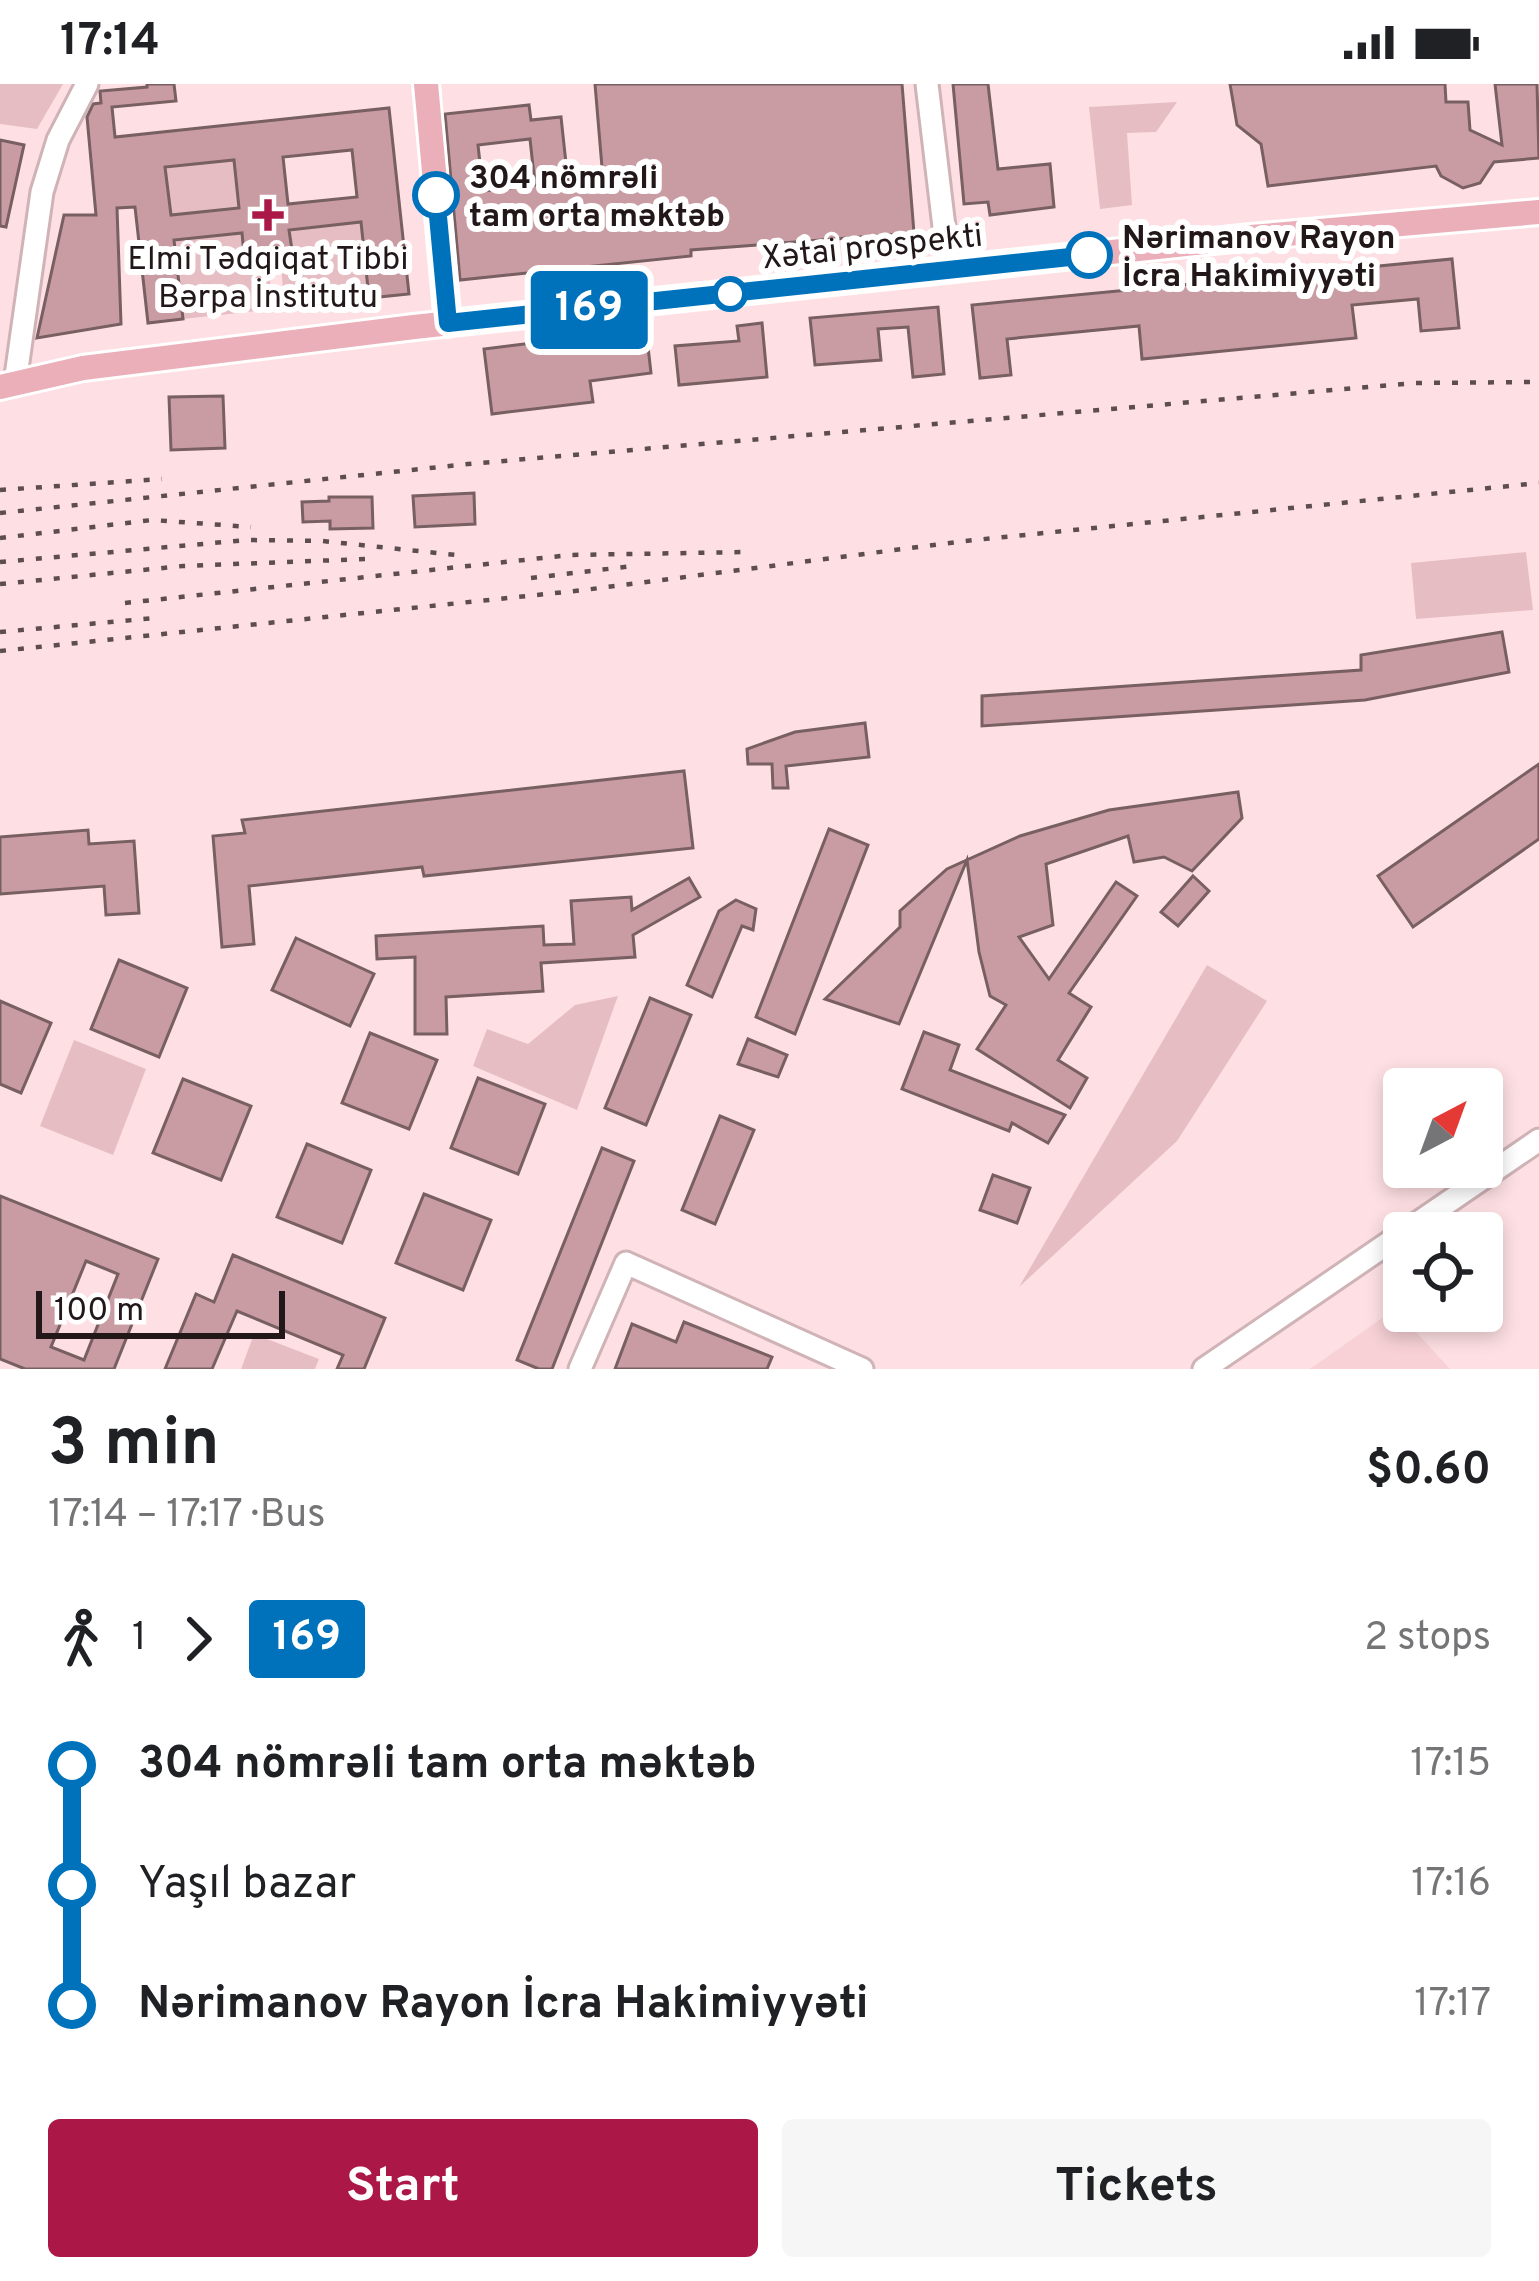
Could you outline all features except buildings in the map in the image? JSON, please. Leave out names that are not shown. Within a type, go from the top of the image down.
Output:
[{"type":"main road","points":[[425,84],[448,323]]},
{"type":"main road","name":"Xətai prospekti","points":[[7,385],[83,368],[448,323],[1539,212]]},
{"type":"street","points":[[7,385],[48,164],[87,84]]},
{"type":"street","points":[[928,84],[949,269]]},
{"type":"street","points":[[1204,1369],[1539,1140]]},
{"type":"street","points":[[580,1369],[626,1263],[862,1369]]},
{"type":"shaded area","points":[[0,84],[63,84],[37,129],[0,124]]},
{"type":"shaded area","points":[[1177,102],[1156,132],[1127,133],[1132,205],[1100,209],[1089,107]]},
{"type":"shaded area","points":[[234,160],[239,208],[171,215],[165,167]]},
{"type":"shaded area","points":[[361,222],[369,298],[285,305],[279,251],[292,249],[289,230]]},
{"type":"shaded area","points":[[242,233],[247,265],[268,263],[273,309],[183,319],[174,240]]},
{"type":"shaded area","points":[[1526,552],[1533,610],[1416,619],[1411,563]]},
{"type":"shaded area","points":[[1207,965],[1267,1001],[1177,1141],[1019,1287]]},
{"type":"shaded area","points":[[618,996],[577,1110],[473,1066],[487,1029],[528,1044],[575,1005]]},
{"type":"shaded area","points":[[74,1040],[146,1069],[113,1155],[40,1126]]},
{"type":"shaded area","points":[[1383,1317],[1383,1332],[1416,1332],[1450,1369],[1310,1369]]},
{"type":"shaded area","points":[[254,1334],[319,1359],[315,1369],[241,1369]]},
{"type":"railway","points":[[0,513],[468,464],[1415,383],[1539,382]]},
{"type":"railway","points":[[0,490],[162,479]]},
{"type":"railway","points":[[0,651],[584,590],[965,541],[1539,483]]},
{"type":"railway","points":[[0,538],[152,520],[251,527]]},
{"type":"railway","points":[[0,562],[247,540],[322,541],[466,556]]},
{"type":"railway","points":[[125,603],[570,555],[747,552]]},
{"type":"railway","points":[[0,584],[183,566],[365,559]]},
{"type":"railway","points":[[531,578],[633,566]]},
{"type":"railway","points":[[0,632],[155,618]]},
{"type":"bus line","name":"169","points":[[436,195],[448,323],[1089,255]]},
{"type":"place","name":"304 nömrəli tam orta məktəb","points":[[436,195]]},
{"type":"place","name":"Elmi Tədqiqat Tibbi Bərpa İnstitutu","points":[[268,215]]},
{"type":"place","name":"Nərimanov Rayon İcra Hakimiyyəti","points":[[1089,255]]}]
